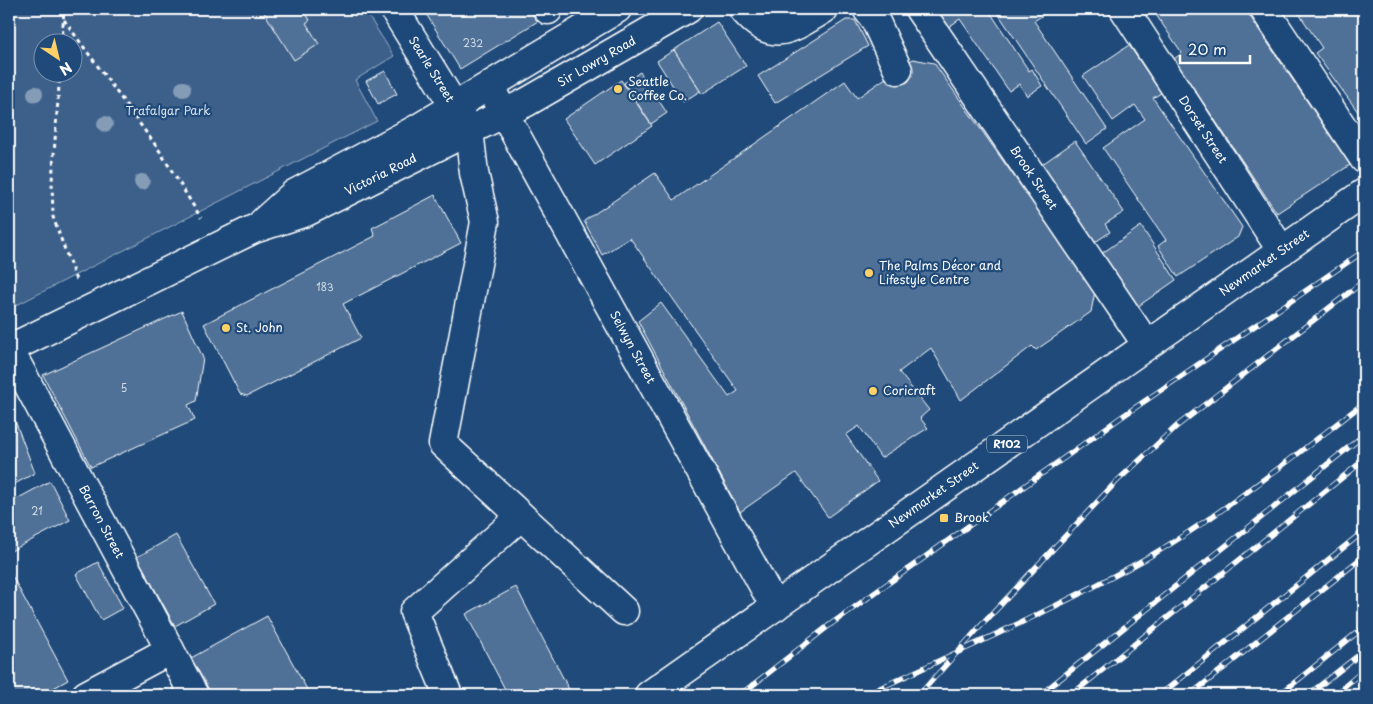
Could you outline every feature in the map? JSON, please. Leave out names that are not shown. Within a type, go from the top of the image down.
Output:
[{"type":"street","name":"Searle Street","points":[[394,9],[469,130]]},
{"type":"street","points":[[455,106],[617,9]]},
{"type":"street","name":"Sir Lowry Road","points":[[504,113],[688,9]]},
{"type":"street","points":[[743,9],[755,24],[771,30],[792,28],[824,9]]},
{"type":"street","points":[[867,9],[875,20],[898,70]]},
{"type":"street","name":"Brook Street","points":[[919,9],[1147,345]]},
{"type":"street","name":"Dorset Street","points":[[1124,9],[1282,251]]},
{"type":"street","points":[[1264,9],[1364,159]]},
{"type":"street","name":"Selwyn Street","points":[[489,86],[775,607]]},
{"type":"street","name":"Victoria Road","points":[[254,229],[294,194],[455,106]]},
{"type":"street","name":"Victoria Road","points":[[9,349],[254,229],[306,212],[504,113]]},
{"type":"street","points":[[469,130],[474,173],[485,222],[443,444],[624,611]]},
{"type":"street","name":"Newmarket Street","points":[[649,695],[1364,193]]},
{"type":"street","name":"Barron Street","points":[[9,349],[194,695]]},
{"type":"street","points":[[448,695],[414,612],[521,516]]},
{"type":"street","points":[[86,695],[170,650]]},
{"type":"path","points":[[63,32],[64,9]]},
{"type":"path","points":[[64,20],[159,150],[201,218]]},
{"type":"path","points":[[59,82],[52,181],[53,217],[77,283]]},
{"type":"green space","name":"Trafalgar Park","points":[[9,9],[364,9],[394,56],[355,80],[377,121],[9,309]]},
{"type":"building","points":[[262,9],[303,9],[310,20],[306,23],[319,44],[294,60]]},
{"type":"building","points":[[423,9],[537,9],[543,18],[460,69]]},
{"type":"building","points":[[934,9],[988,9],[1029,71],[1032,69],[1042,86],[1027,96],[1019,84],[1009,91],[960,19],[947,28]]},
{"type":"building","points":[[995,9],[1052,9],[1034,21],[1107,129],[1086,144]]},
{"type":"building","points":[[1152,9],[1237,9],[1241,15],[1247,12],[1350,165],[1277,213],[1174,59],[1182,53]]},
{"type":"building","points":[[1296,9],[1354,9],[1363,20],[1361,22],[1364,28],[1364,113],[1361,116],[1315,53],[1322,48]]},
{"type":"building","points":[[846,20],[855,20],[868,46],[775,103],[758,76]]},
{"type":"building","points":[[717,22],[746,66],[702,94],[674,50]]},
{"type":"building","points":[[1129,45],[1161,93],[1153,98],[1242,227],[1238,237],[1178,277],[1158,246],[1166,240],[1103,148],[1145,119],[1135,105],[1113,121],[1083,76]]},
{"type":"building","points":[[674,50],[700,91],[683,102],[657,61]]},
{"type":"building","name":"The Palms Décor and Lifestyle Centre","points":[[913,59],[934,63],[1095,291],[1091,312],[1036,350],[1032,346],[961,400],[931,348],[899,372],[929,410],[920,418],[928,428],[881,458],[859,426],[846,435],[878,481],[828,517],[796,473],[740,512],[638,321],[661,303],[729,397],[738,391],[630,238],[602,255],[584,221],[655,173],[674,200],[845,81],[857,98]]},
{"type":"building","points":[[385,71],[397,94],[378,104],[366,81]]},
{"type":"building","points":[[640,72],[667,113],[651,124],[624,83]]},
{"type":"building","points":[[621,80],[652,126],[595,165],[564,119]]},
{"type":"building","points":[[1075,141],[1124,212],[1105,224],[1110,232],[1094,243],[1041,165]]},
{"type":"building","points":[[435,195],[461,243],[343,304],[361,338],[247,396],[240,394],[204,324],[375,236],[372,228]]},
{"type":"building","points":[[1141,226],[1176,280],[1137,307],[1101,254]]},
{"type":"building","points":[[182,311],[203,358],[196,401],[188,405],[195,420],[91,467],[43,375]]},
{"type":"building","points":[[9,405],[35,473],[9,487]]},
{"type":"building","points":[[50,481],[70,520],[9,552],[9,503]]},
{"type":"building","points":[[176,535],[214,604],[175,626],[137,557]]},
{"type":"building","points":[[98,562],[123,608],[101,620],[76,574]]},
{"type":"building","points":[[9,570],[68,680],[41,695],[9,695]]},
{"type":"building","points":[[516,587],[572,695],[508,695],[466,614]]},
{"type":"building","points":[[267,616],[310,695],[212,695],[191,658]]},
{"type":"building","points":[[160,688],[163,695],[145,695]]},
{"type":"railway","points":[[740,695],[831,624],[1120,418],[1364,251]]},
{"type":"railway","points":[[919,695],[977,630],[1116,482],[1177,426],[1364,281]]},
{"type":"railway","points":[[865,695],[1041,613],[1145,559],[1229,505],[1364,403]]},
{"type":"railway","points":[[1040,695],[1364,435]]},
{"type":"railway","points":[[1071,695],[1364,460]]},
{"type":"railway","points":[[1160,695],[1364,531]]},
{"type":"railway","points":[[1190,695],[1364,556]]},
{"type":"railway","points":[[1279,695],[1364,627]]},
{"type":"railway","points":[[1308,695],[1364,651]]},
{"type":"railway","points":[[1334,695],[1364,670]]},
{"type":"place","name":"Seattle Coffee Co.","points":[[618,89]]},
{"type":"place","name":"The Palms Décor and Lifestyle Centre","points":[[869,273]]},
{"type":"place","name":"St. John","points":[[226,328]]},
{"type":"place","name":"Coricraft","points":[[873,391]]},
{"type":"place","name":"Brook","points":[[944,518]]}]
